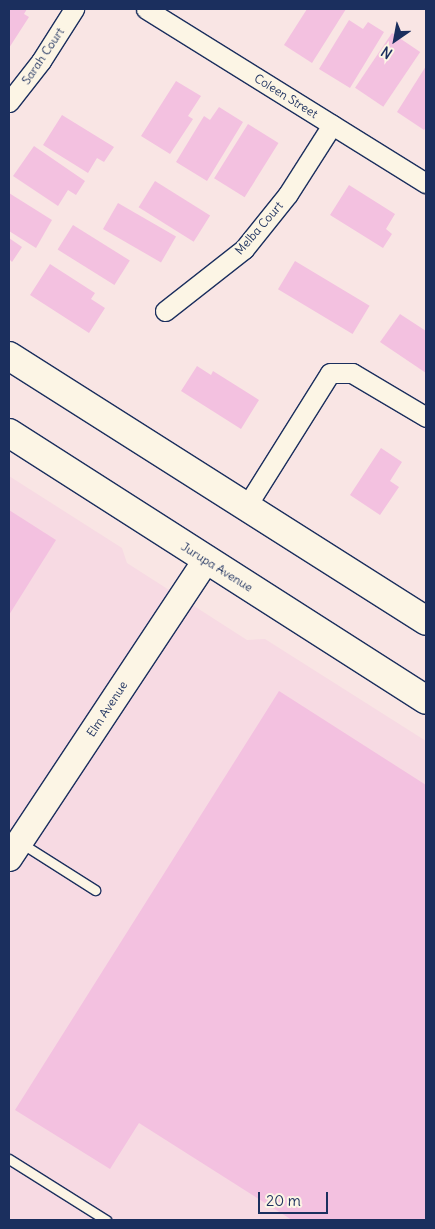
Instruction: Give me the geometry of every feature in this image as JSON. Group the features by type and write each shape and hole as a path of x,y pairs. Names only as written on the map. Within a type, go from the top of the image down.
{"main road":[{"path":"9,356 426,620"},
{"name":"Jurupa Avenue","path":"9,434 426,700"}],"street":[{"name":"Sarah Court","path":"9,102 36,69 74,9"},
{"name":"Coleen Street","path":"146,9 426,182"},
{"name":"Melba Court","path":"165,312 244,249 288,194 332,125"},
{"path":"246,507 330,373 352,373 426,418"},
{"name":"Elm Avenue","path":"12,845 206,560"}],"lane":[{"path":"12,845 95,890"},
{"path":"9,1159 106,1220"}],"shaded area":[{"path":"9,476 122,548 127,563 247,640 265,639 426,741 426,1220 9,1220"}],"building":[{"path":"9,9 27,9 24,14 29,17 9,48"},
{"path":"307,9 346,9 312,63 284,45"},
{"path":"349,20 363,29 368,22 384,32 350,88 319,69"},
{"path":"392,33 420,52 383,107 355,88"},
{"path":"426,66 426,127 424,130 397,112"},
{"path":"176,81 201,96 188,116 193,119 170,154 141,136"},
{"path":"219,107 243,122 207,181 176,162 204,116 210,120"},
{"path":"62,115 114,147 104,162 97,158 88,173 43,145"},
{"path":"248,124 279,143 245,197 214,178"},
{"path":"34,146 85,181 76,195 68,190 58,206 13,176"},
{"path":"155,181 210,215 194,242 139,207"},
{"path":"349,185 395,214 386,229 392,234 383,248 330,215"},
{"path":"9,193 52,220 36,248 9,231"},
{"path":"118,203 176,236 161,262 103,229"},
{"path":"73,225 130,261 114,285 58,250"},
{"path":"9,238 22,247 12,262 9,259"},
{"path":"295,261 370,306 353,334 278,289"},
{"path":"50,264 95,293 91,299 105,308 89,333 30,295"},
{"path":"400,314 426,331 426,373 380,342"},
{"path":"197,366 211,375 213,371 259,400 241,429 181,391"},
{"path":"381,448 402,462 390,481 399,487 380,515 350,495"},
{"path":"9,510 56,540 9,615"},
{"path":"279,691 426,785 426,1220 292,1220 139,1123 110,1169 15,1110"}]}
